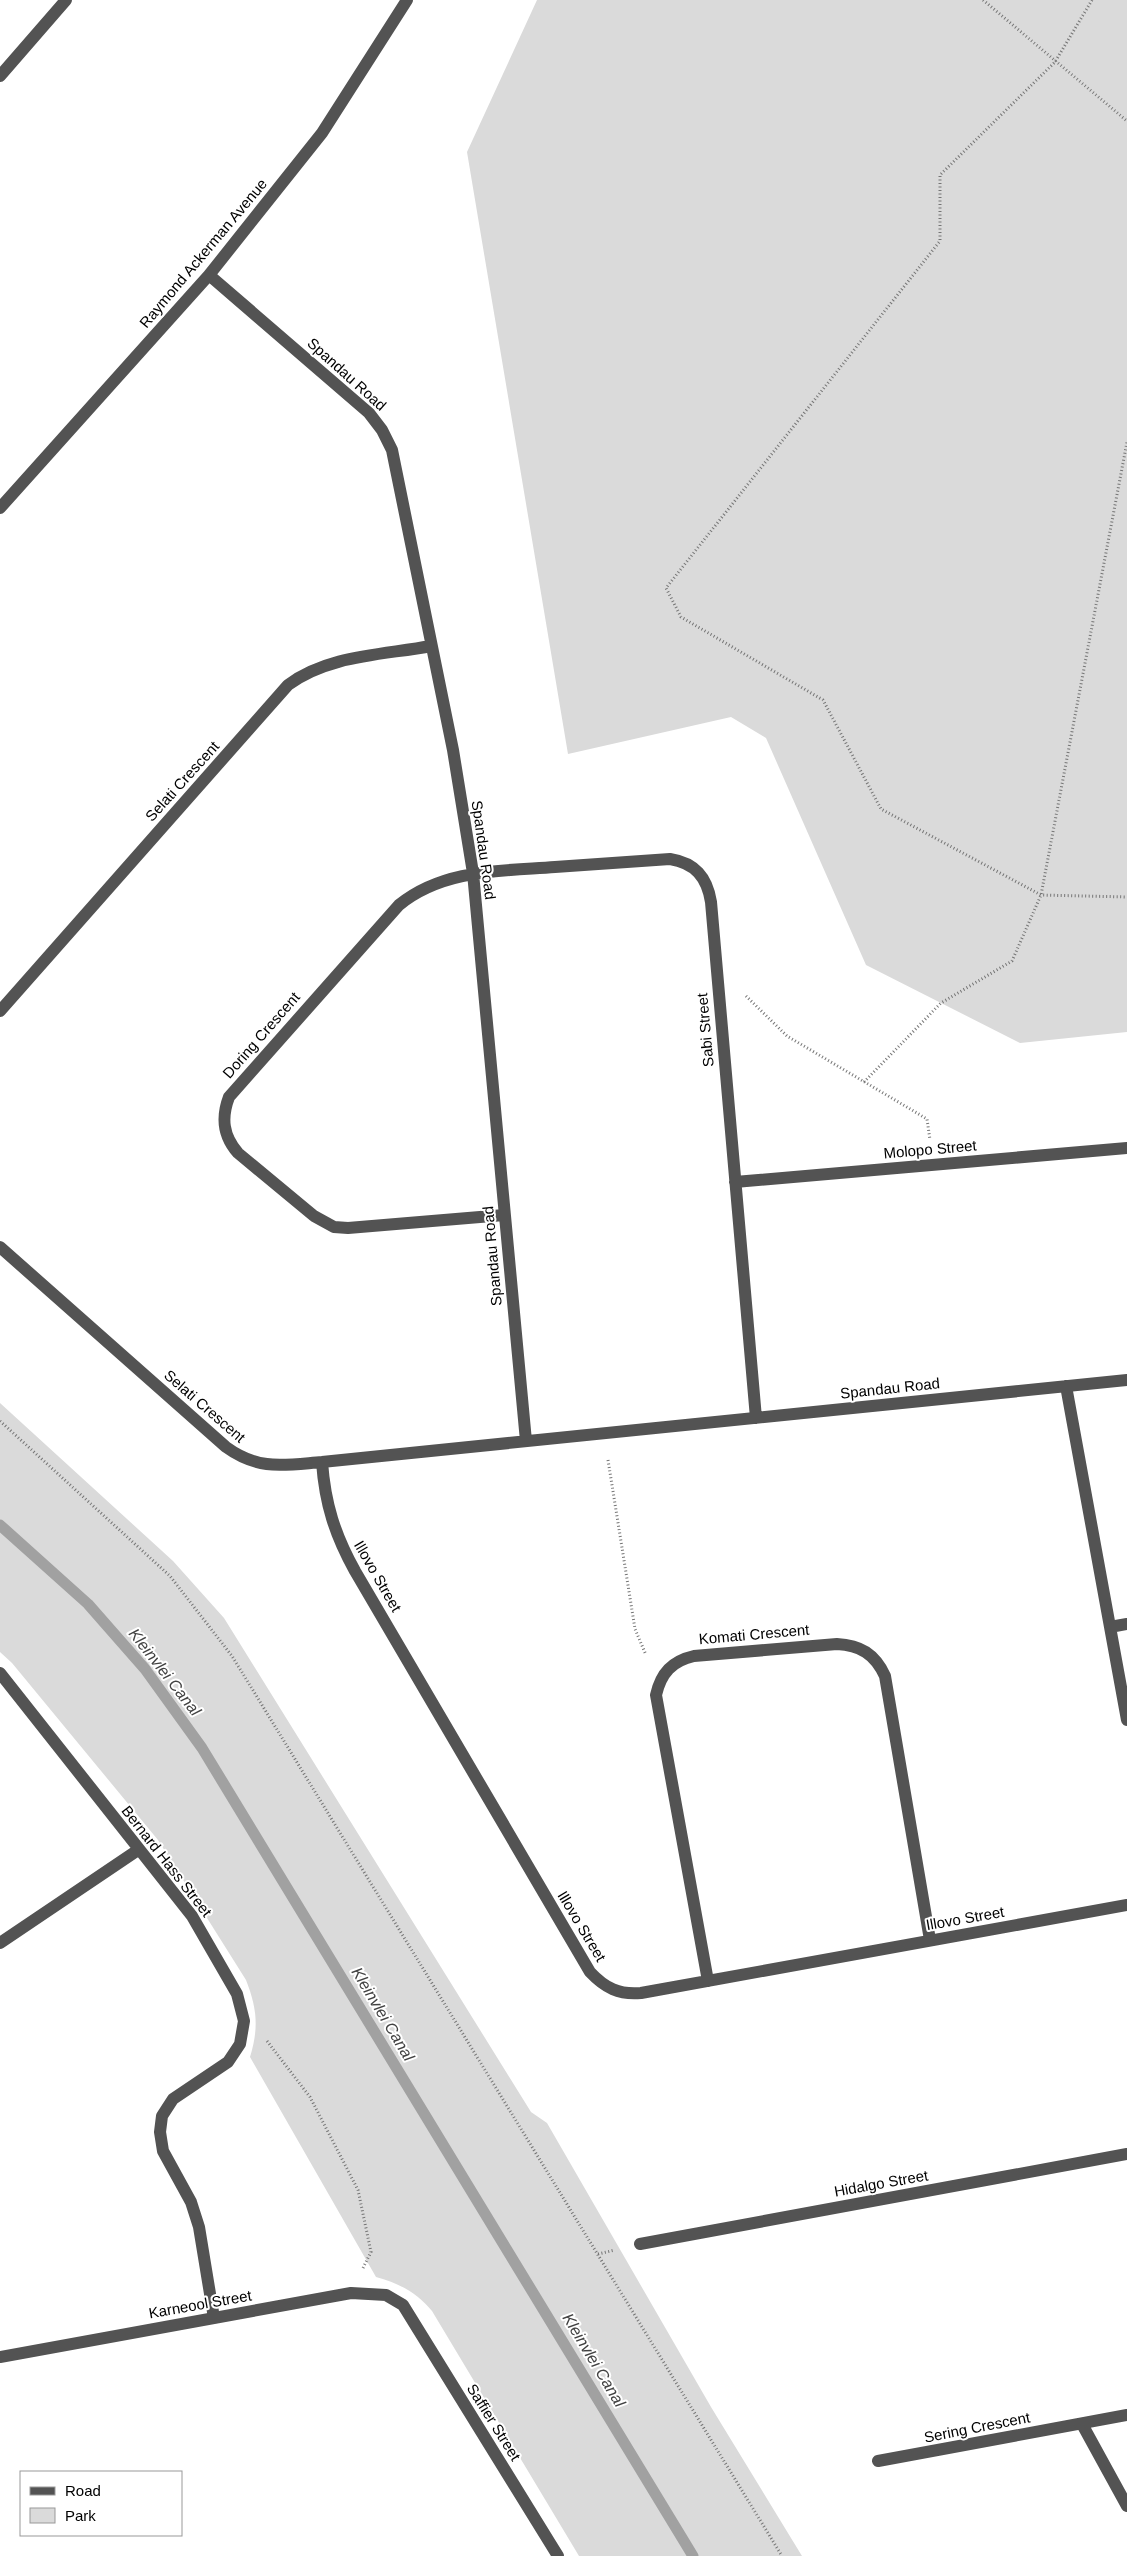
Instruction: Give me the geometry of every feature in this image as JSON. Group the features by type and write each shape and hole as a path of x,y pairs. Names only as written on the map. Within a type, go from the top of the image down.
{"street":[{"path":"0,76 66,0"},
{"name":"Raymond Ackerman Avenue","path":"0,508 209,275 322,133 407,0"},
{"name":"Spandau Road","path":"209,275 370,413 382,430 392,450 453,750 473,873 526,1441 1066,1386"},
{"name":"Selati Crescent","path":"0,1011 288,685 302,675 329,664 431,646"},
{"name":"Sabi Street","path":"473,873 670,859 683,861 704,878 709,889 756,1418"},
{"name":"Doring Crescent","path":"473,873 429,885 413,893 399,905 237,1087 225,1109 224,1122 231,1145 238,1154 314,1216 334,1227 354,1228 504,1215"},
{"name":"Molopo Street","path":"735,1182 1127,1148"},
{"name":"Selati Crescent","path":"0,1247 239,1456 265,1465 322,1462 526,1441"},
{"path":"1127,1380 1066,1386 1127,1720"},
{"name":"Illovo Street","path":"322,1462 324,1490 338,1541 590,1972 607,1988 630,1994 1127,1905"},
{"path":"1110,1627 1127,1624"},
{"name":"Komati Crescent","path":"659,1682 673,1664 694,1656 836,1644 857,1647 873,1656 885,1676 930,1940"},
{"name":"Bernard Hass Street","path":"0,1673 192,1916 237,1994 244,2021 240,2044 228,2062 173,2098 162,2116 160,2132 163,2151 191,2202 199,2227 214,2318"},
{"path":"659,1682 656,1695 656,1709 708,1981"},
{"path":"0,1943 138,1850"},
{"name":"Hidalgo Street","path":"640,2244 1127,2154"},
{"name":"Karneool Street","path":"0,2356 351,2293 386,2295 403,2305"},
{"name":"Saffier Street","path":"403,2305 558,2556"},
{"name":"Sering Crescent","path":"878,2462 1127,2415"},
{"path":"1082,2424 1127,2506"}],"path":[{"path":"983,0 1127,121"},
{"path":"1092,0 1055,62 940,175 940,241 666,588 681,617 823,700 881,809 1041,895 1127,897"},
{"path":"864,1082 941,1003 1012,961 1041,895 1127,442"},
{"path":"716,967 787,1036 927,1119 934,1165"},
{"path":"0,1421 170,1576 232,1656 782,2556"},
{"path":"605,1433 636,1629 659,1682"},
{"path":"244,2021 270,2044 310,2097 358,2190 371,2252 351,2293"}],"green space":[{"path":"537,0 1127,0 1127,1032 1020,1043 866,965 766,738 731,717 568,754 467,152"},
{"path":"0,1403 173,1561 224,1618 531,2112 547,2123 711,2407 802,2556 579,2556 432,2311 407,2290 392,2282 376,2277 250,2057 256,2027 253,2000 246,1980 158,1840 12,1663 0,1652"}],"waterway":[{"name":"Kleinvlei Canal","path":"0,1525 88,1604 145,1669 202,1748 693,2556"}]}
